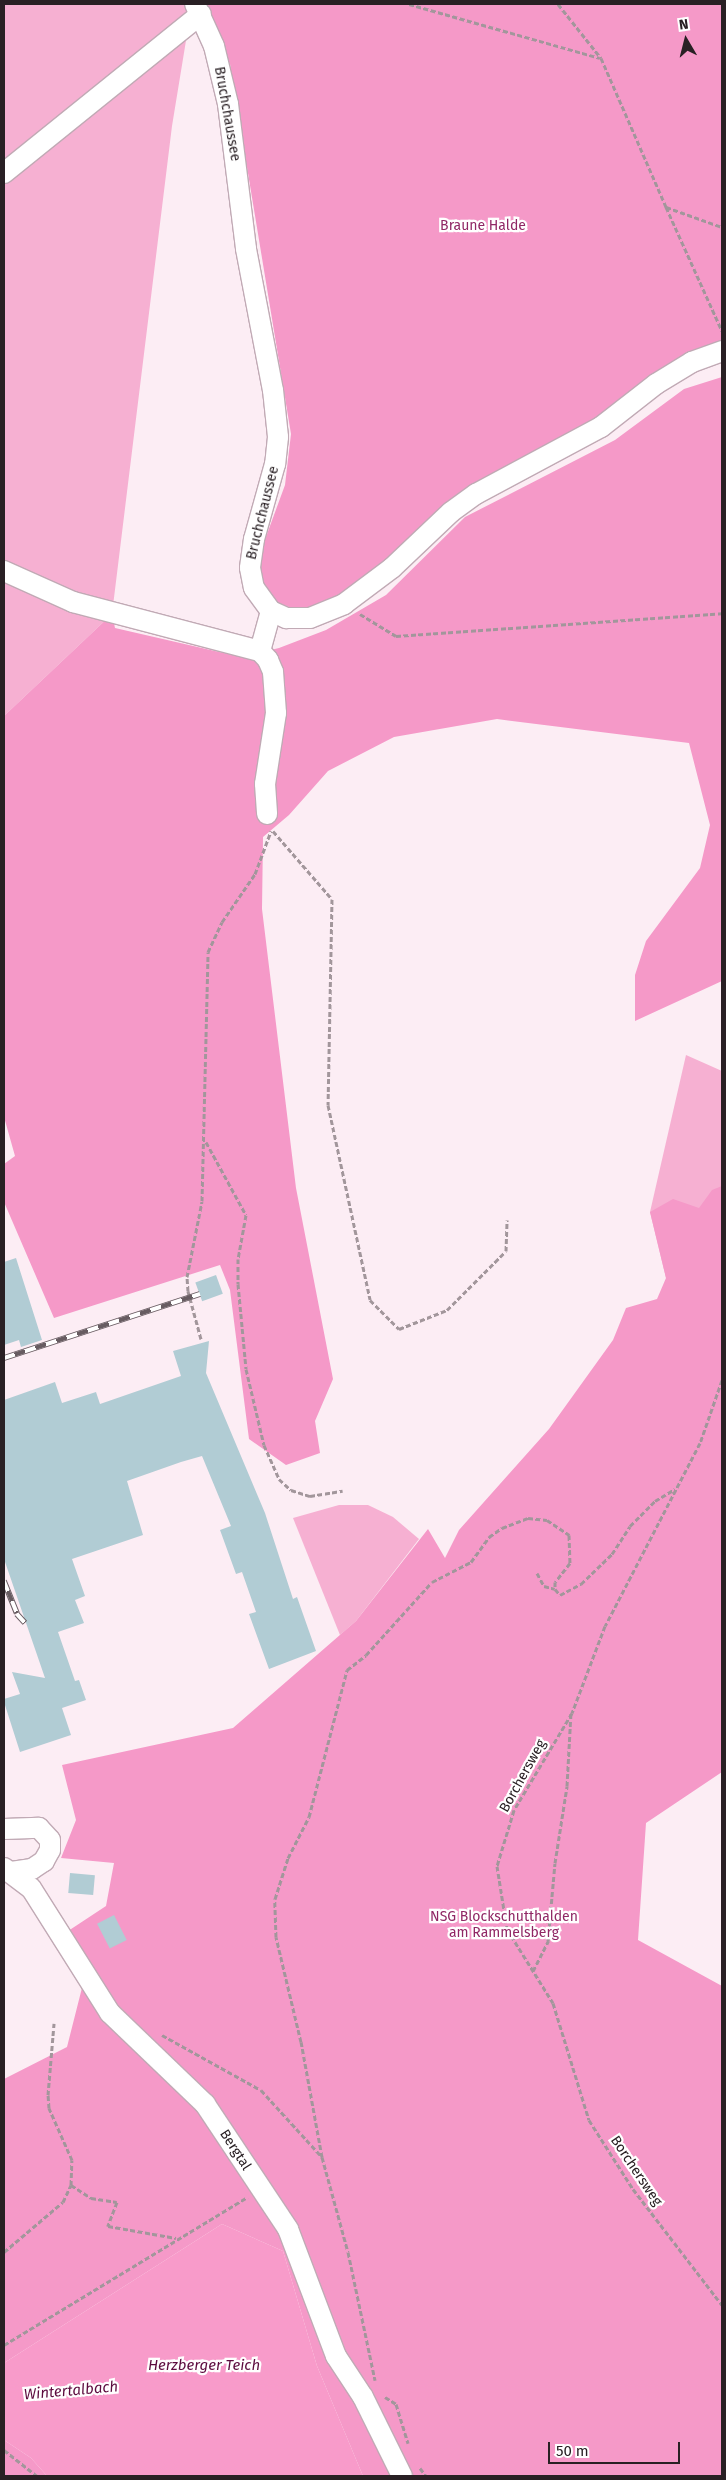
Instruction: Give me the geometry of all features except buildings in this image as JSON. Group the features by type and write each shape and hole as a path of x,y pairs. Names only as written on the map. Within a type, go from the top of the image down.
{"lane":[{"path":"4,173 198,9"},
{"name":"Bruchchaussee","path":"198,9 214,46 228,104 246,248 273,390 278,437 276,464 254,539 250,568 254,588 270,611"},
{"path":"260,651 270,611 286,618 310,618 344,604 392,568 451,512 476,494 601,427 656,384 692,362 722,352"},
{"path":"4,571 73,602 260,651 273,672 276,713 266,784 269,821"},
{"path":"4,1829 39,1828 50,1840 50,1850 44,1861 32,1869 8,1870"},
{"name":"Bergtal","path":"8,1870 30,1888 110,2013 205,2104 288,2229 336,2356 363,2397 402,2476"}],"path":[{"path":"409,4 601,58"},
{"path":"558,4 601,58 722,330"},
{"path":"666,207 722,227"},
{"path":"344,604 396,636 722,612"},
{"path":"202,1339 188,1291 187,1278 202,1201 206,1142 208,952 222,922 255,874 269,821"},
{"path":"269,821 332,899 328,1105 370,1300 399,1329 447,1310 506,1251 507,1220"},
{"path":"206,1142 246,1215 238,1259 238,1284 246,1369 264,1445 279,1479 291,1490 310,1496 342,1491"},
{"name":"Borchersweg","path":"722,1380 700,1443 674,1488 605,1626 572,1713 514,1810 496,1866 507,1929 553,2003 589,2120 633,2189 722,2305"},
{"path":"537,1573 544,1586 555,1589 560,1595 581,1584 612,1554 630,1526 655,1501 674,1488"},
{"path":"376,2385 348,2252 322,2157 303,2051 276,1938 275,1899 288,1858 309,1817 347,1670 366,1655 432,1582 471,1562 489,1537 502,1528 528,1518 547,1520 569,1535 570,1563 555,1582 555,1589"},
{"path":"533,1971 548,1941 555,1863 567,1786 572,1713"},
{"path":"4,2252 63,2202 71,2186 72,2160 49,2108 48,2095 54,2023"},
{"path":"155,2030 261,2090 322,2157"},
{"path":"71,2186 91,2198 117,2202 108,2226 176,2238"},
{"path":"4,2345 238,2200 262,2192"},
{"path":"378,2394 396,2404 409,2450"},
{"path":"4,2450 37,2476"}],"shaded area":[{"path":"4,4 192,4 172,126 112,614 4,716"},
{"path":"686,1055 722,1071 722,1317 666,1278 650,1212"},
{"path":"339,1505 368,1505 393,1517 419,1539 356,1621 340,1635 293,1518"}],"green space":[{"name":"Braune Halde","path":"204,4 722,4 722,341 691,352 650,376 598,419 398,552 341,598 299,611 274,601 260,577 263,545 285,485 291,434 230,64"},
{"path":"722,377 722,981 635,1021 635,975 646,941 700,868 710,825 689,743 497,719 394,737 328,771 289,815 263,837 262,909 296,1188 333,1379 315,1421 320,1453 286,1465 249,1439 230,1290 220,1265 54,1318 4,1202 4,1164 15,1156 4,1117 4,716 112,614 115,628 241,657 279,648 326,630 386,595 465,517 615,440 684,389"},
{"name":"NSG Blockschutthalden am Rammelsberg","path":"722,1186 722,1772 646,1823 638,1940 722,1986 722,2476 363,2476 317,2366 283,2251 222,2224 4,2363 4,2079 67,2047 85,1976 59,1937 106,1906 114,1863 61,1858 76,1820 62,1765 233,1728 356,1621 428,1529 445,1558 459,1530 549,1429 613,1340 626,1308 657,1299 666,1278 650,1212 673,1199 699,1208 712,1190"},
{"path":"4,2440 31,2458 47,2476 4,2476"}],"water":[{"name":"Herzberger Teich","path":"222,2224 283,2251 317,2366 363,2476 47,2476 31,2458 4,2440 4,2363"}],"railway":[{"path":"4,1358 200,1294"},
{"path":"4,1581 17,1614 25,1623"}],"water label":[{"name":"Wintertalbach","path":"71,2391"}]}
